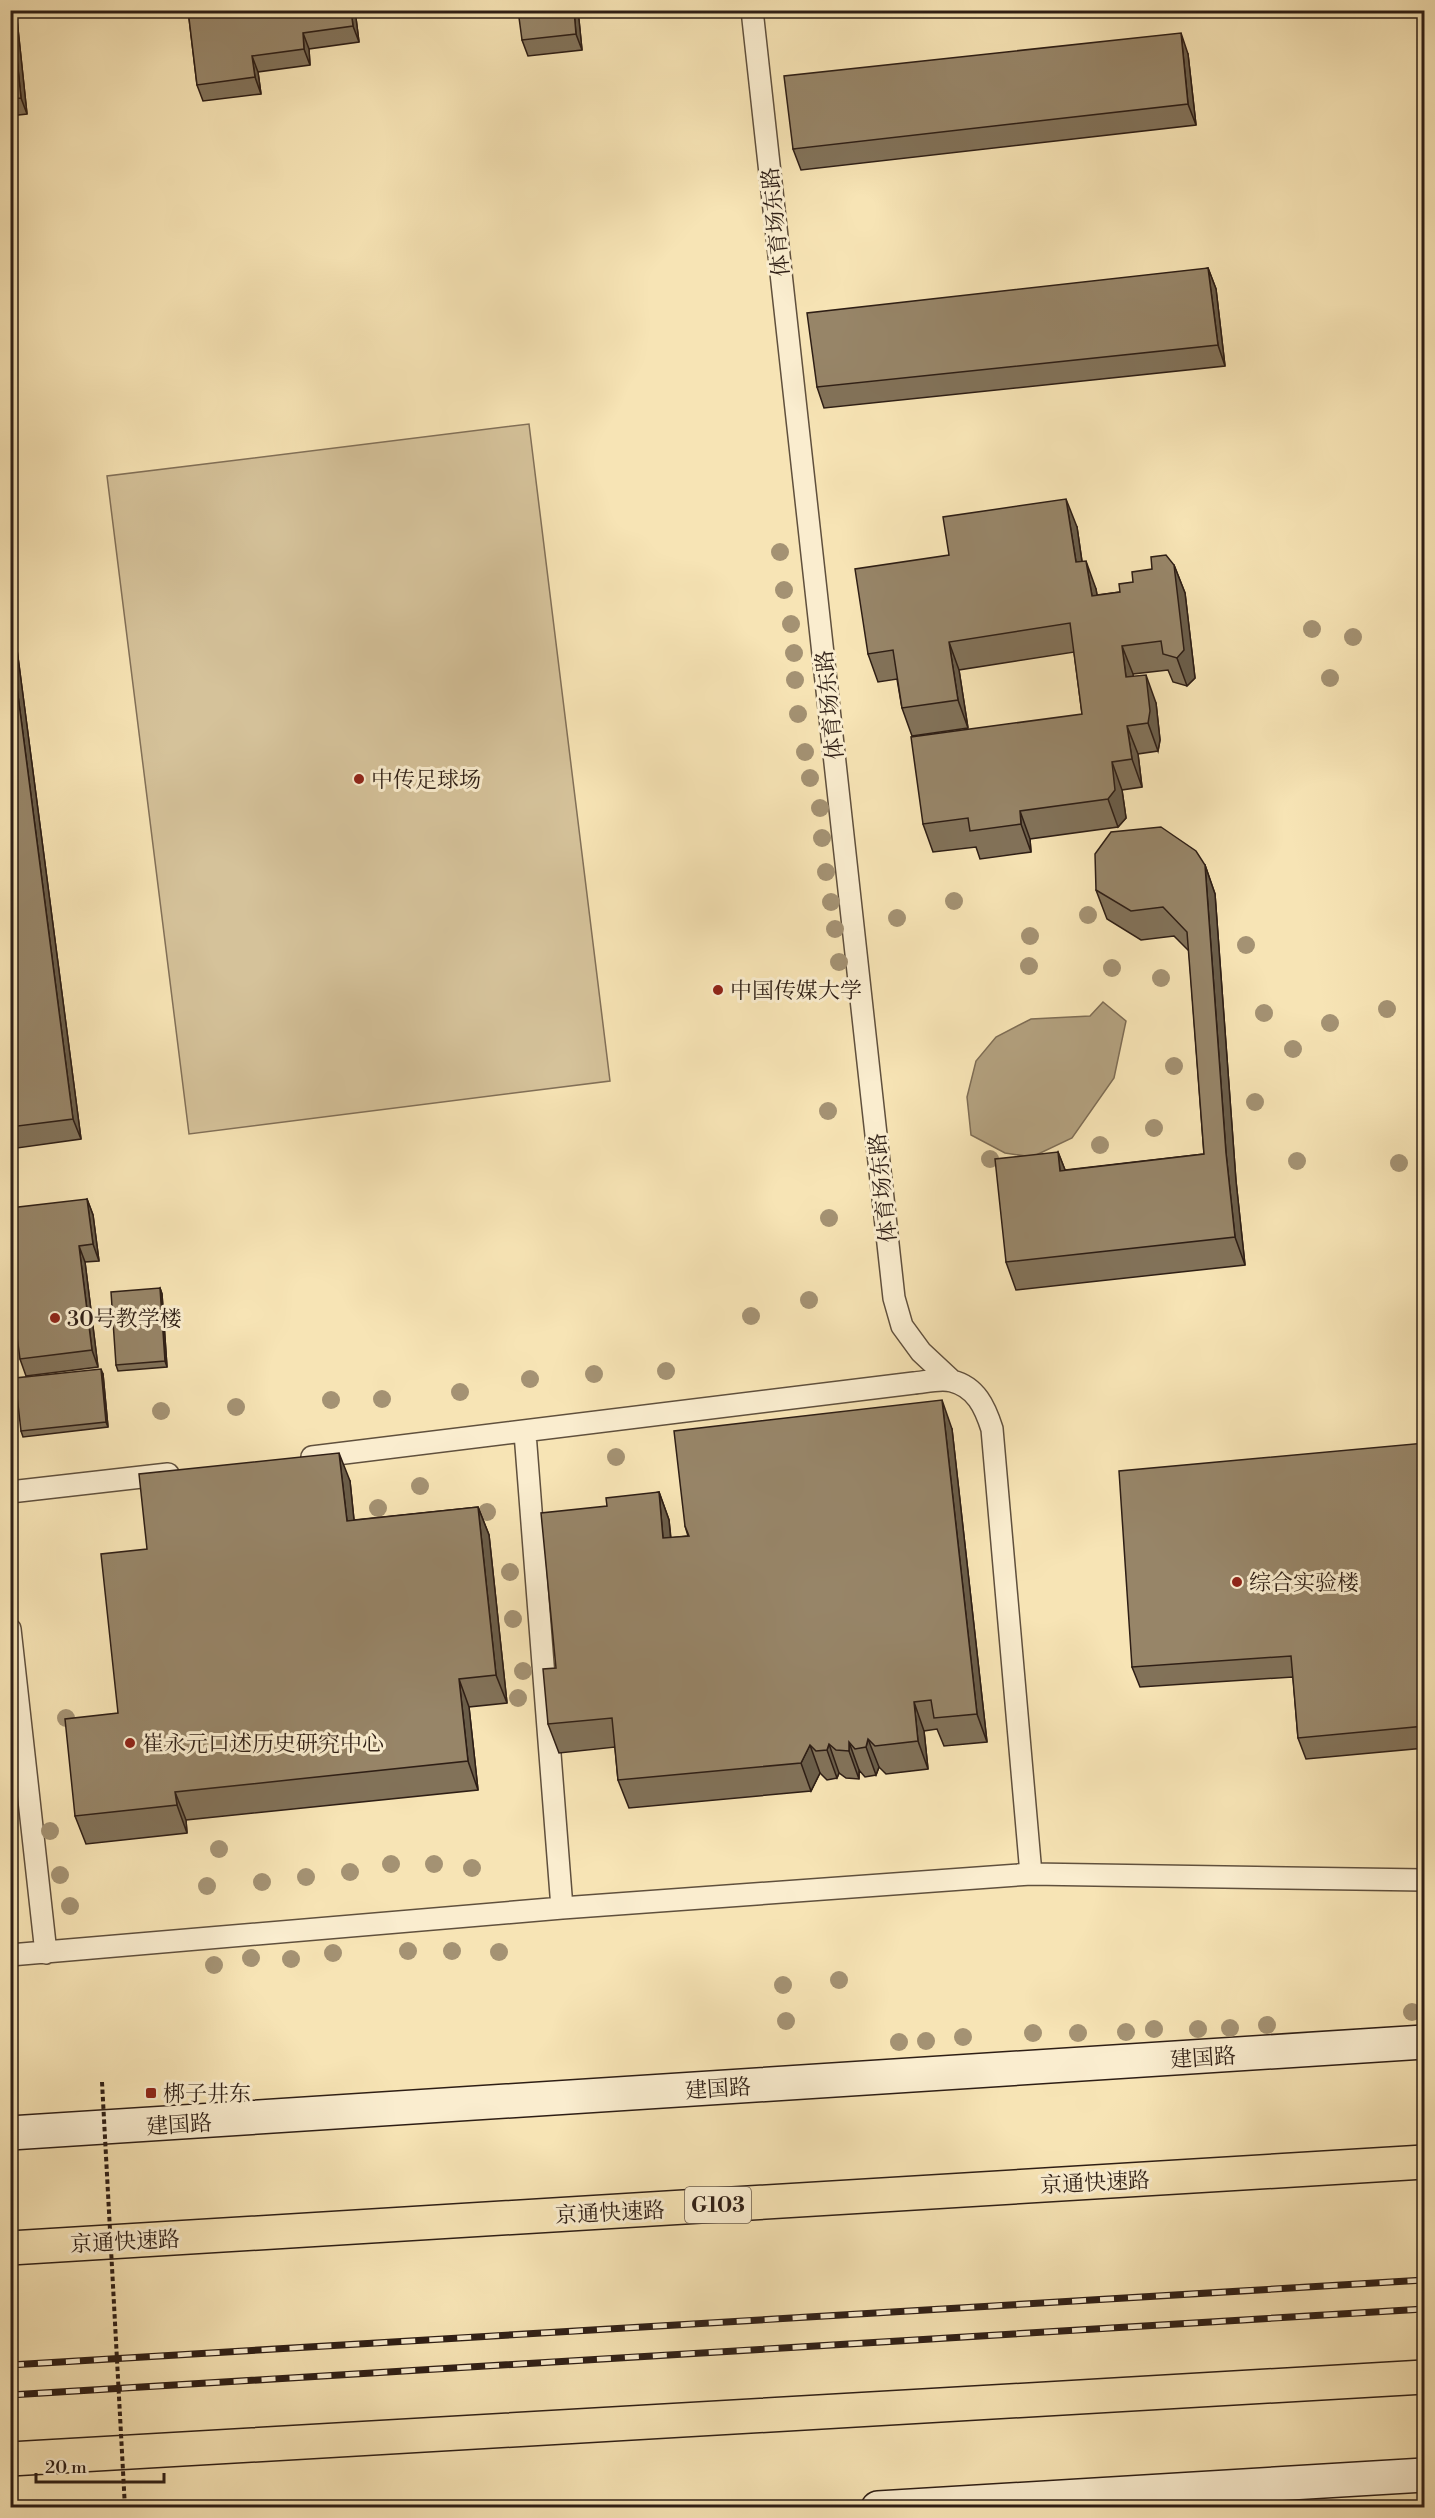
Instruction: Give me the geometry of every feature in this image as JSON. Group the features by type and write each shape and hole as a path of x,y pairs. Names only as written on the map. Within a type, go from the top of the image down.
{"highway":[{"name":"京通快速路","path":"10,2248 1425,2162"},
{"path":"10,2459 1425,2377"}],"main road":[{"name":"建国路","path":"10,2133 1425,2042"},
{"path":"878,2508 1425,2475"}],"lane":[{"name":"体育场东路","path":"752,10 894,1298 902,1326 921,1352 951,1380 969,1390 983,1403 992,1429 1031,1874"},
{"path":"291,1460 951,1380"},
{"path":"525,1433 562,1908"},
{"path":"10,1492 186,1472"},
{"path":"10,1629 46,1953"},
{"path":"10,1955 562,1908 1031,1874 1425,1880"}],"path":[{"path":"102,2082 125,2508"}],"shaded area":[{"name":"中传足球场","path":"529,424 610,1081 189,1134 107,476"},
{"path":"1103,1002 1126,1021 1114,1078 1072,1138 1032,1157 1005,1153 971,1135 967,1097 976,1061 996,1037 1031,1019 1090,1016"}],"building":[{"path":"10,10 12,10 21,98 10,99"},
{"path":"188,10 351,10 353,26 303,33 304,49 252,56 255,77 197,85"},
{"path":"518,10 574,10 576,34 522,40"},
{"path":"1181,33 1188,104 793,149 784,76"},
{"path":"1208,268 1218,345 817,387 807,313"},
{"path":"1066,499 1076,562 1086,561 1092,596 1120,592 1119,584 1133,582 1132,572 1152,569 1151,557 1166,555 1174,565 1184,650 1177,658 1163,654 1161,641 1122,646 1126,677 1146,675 1150,711 1148,723 1127,726 1132,759 1112,762 1115,790 1108,799 1020,811 1021,824 970,831 968,818 923,824 911,737 1082,714 1070,623 949,642 958,700 902,708 893,650 868,654 855,569 949,555 943,517"},
{"path":"10,634 73,1119 10,1127"},
{"path":"1161,827 1196,851 1205,865 1226,1153 1235,1237 1006,1262 995,1159 1058,1152 1060,1171 1204,1154 1187,932 1163,907 1131,911 1096,890 1095,854 1111,832"},
{"name":"30号教学楼","path":"87,1199 93,1244 79,1246 92,1350 20,1359 10,1284 10,1252 16,1252 10,1208"},
{"path":"160,1288 165,1361 116,1365 111,1292"},
{"path":"101,1369 106,1422 21,1431 15,1378"},
{"path":"942,1400 977,1714 934,1718 931,1700 914,1702 918,1741 875,1746 868,1739 866,1747 855,1749 849,1742 849,1751 836,1750 829,1744 827,1750 816,1751 810,1745 801,1763 618,1780 612,1718 548,1724 543,1669 556,1668 541,1513 607,1506 606,1498 659,1492 663,1538 689,1536 685,1526 674,1431"},
{"path":"1425,1443 1425,1726 1298,1738 1291,1656 1132,1667 1119,1471"},
{"path":"339,1453 347,1521 478,1507 496,1675 459,1679 468,1761 175,1792 177,1805 75,1816 65,1719 118,1713 101,1554 147,1549 139,1474"}],"railway":[{"path":"10,2365 1424,2280"},
{"path":"10,2395 1424,2309"}],"place":[{"name":"中传足球场","path":"359,779"},
{"name":"中国传媒大学","path":"718,990"},
{"name":"30号教学楼","path":"55,1318"},
{"name":"综合实验楼","path":"1237,1582"},
{"name":"崔永元口述历史研究中心","path":"130,1743"},
{"name":"梆子井东","path":"151,2093"}]}
